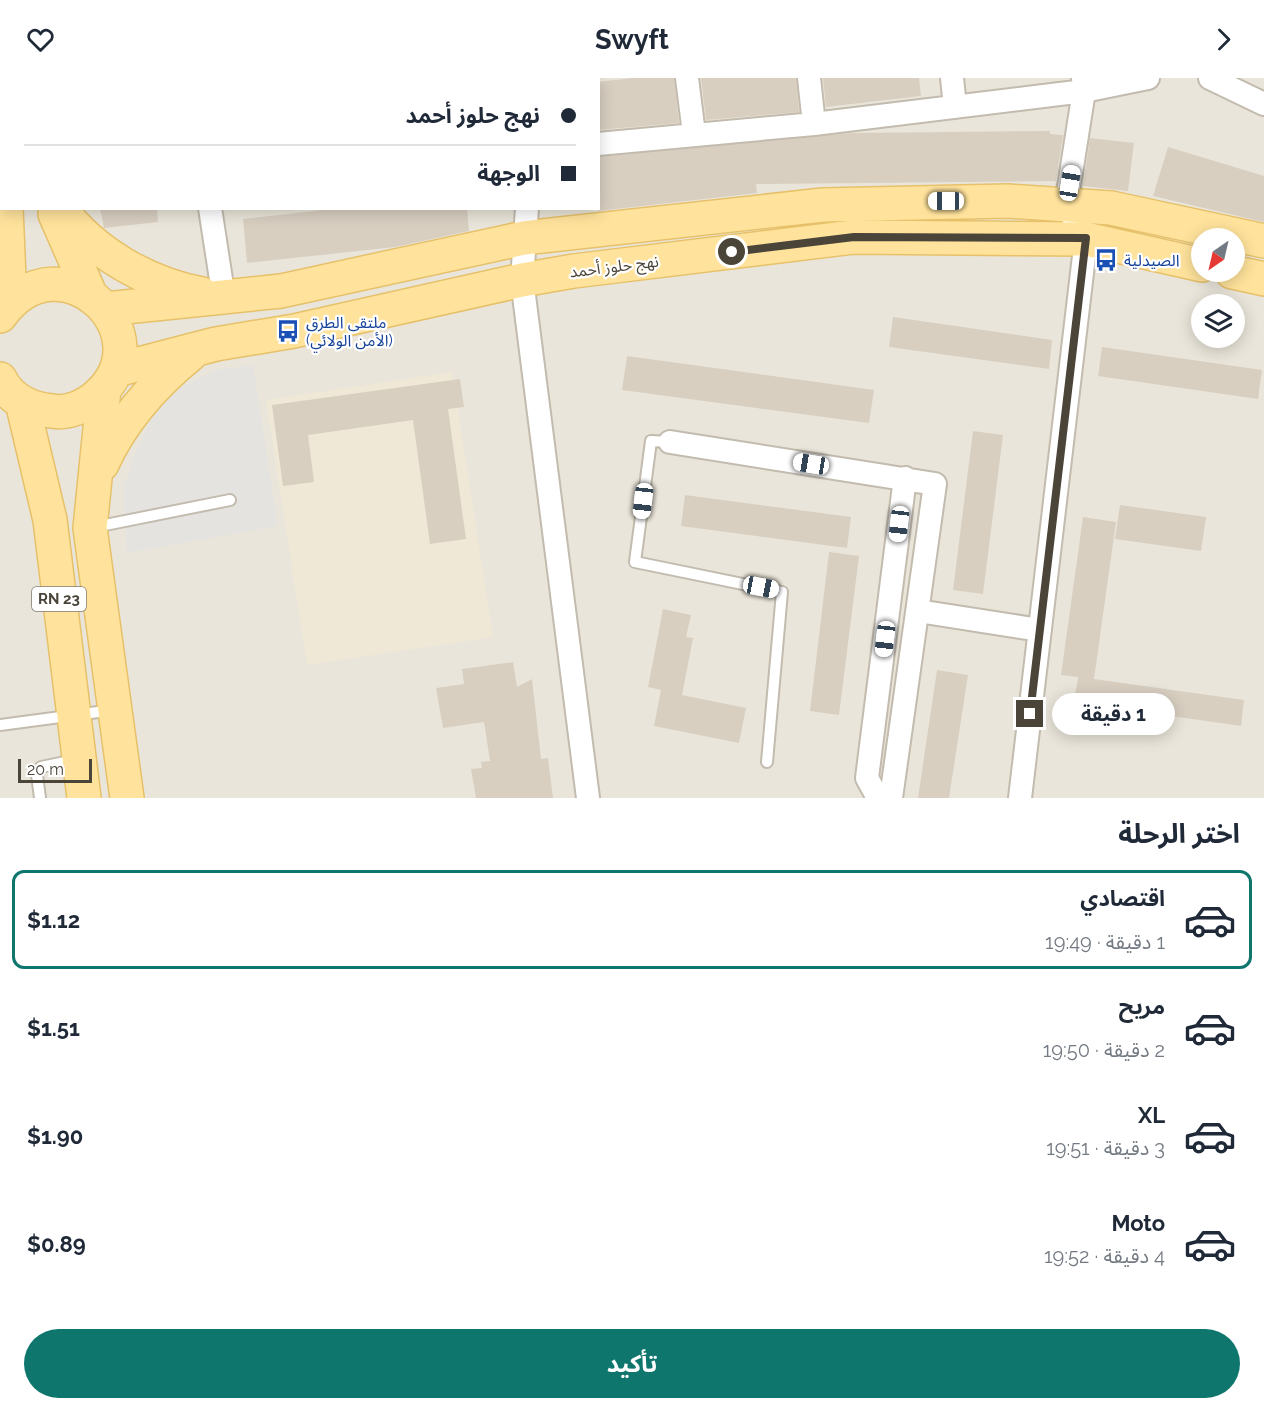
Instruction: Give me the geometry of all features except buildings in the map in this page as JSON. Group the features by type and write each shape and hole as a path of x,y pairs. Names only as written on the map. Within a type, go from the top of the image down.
{"main road":[{"path":"5,309 28,290 49,284 70,285 98,301 224,299 281,291 526,223 823,205 1008,201 1111,208 1264,241"},
{"path":"6,387 38,410 66,411 91,402 110,380 119,349 116,328 98,301 53,210"},
{"path":"62,210 99,248 137,272 180,290 224,299"},
{"path":"5,223 5,309"},
{"name":"نهج حلوز أحمد","path":"110,380 196,351 522,280 574,271 854,237 1086,238 1191,263"},
{"path":"1245,275 1264,279"},
{"path":"94,483 125,423 161,380 196,351"},
{"name":"RN 23","path":"110,380 94,483 90,528 127,798"},
{"name":"RN 23","path":"6,387 33,454 50,520 84,798"},
{"path":"0,428 33,454"}],"street":[{"path":"687,78 694,134"},
{"path":"809,78 814,124"},
{"path":"952,78 955,107"},
{"path":"600,144 814,124 955,107 1083,85 1148,78"},
{"path":"1210,78 1264,104"},
{"path":"1020,798 1086,238 1066,205 1083,85"},
{"path":"210,210 224,299"},
{"path":"526,223 522,280 588,798"},
{"path":"670,442 935,484 891,798"},
{"path":"878,798 867,778 905,478"},
{"path":"918,610 1040,630"}],"lane":[{"path":"670,442 651,441 635,562 782,592 767,762"},
{"path":"90,528 230,500"},
{"path":"0,725 115,710"},
{"path":"40,798 37,776 41,767 78,760"}],"shaded area":[{"path":"600,78 1264,78 1264,798 0,798 0,210 600,210"},
{"path":"253,365 278,526 127,553 123,489 136,451 156,409 185,385 216,370"},
{"path":"452,372 493,637 307,665 266,400"}],"place":[{"name":"الصيدلية","path":"1106,260"},
{"name":"ملتقى الطرق (الأمن الولائي)","path":"288,331"}],"route":[{"path":"732,252 854,237 1086,238 1030,714"}]}
